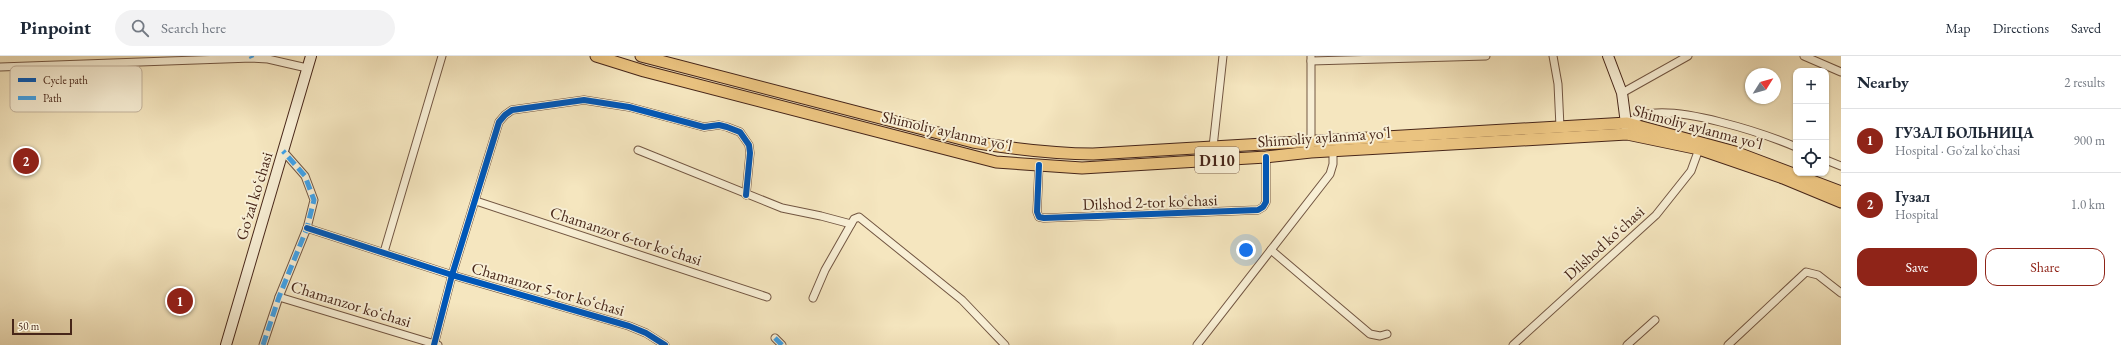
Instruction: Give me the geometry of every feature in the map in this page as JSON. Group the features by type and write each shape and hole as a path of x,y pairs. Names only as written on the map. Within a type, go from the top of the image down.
{"main road":[{"name":"Goʻzal koʻchasi","path":"226,345 311,56"},
{"name":"Shimoliy aylanma yoʻl","path":"596,56 644,71 996,162 1082,168 1266,157 1311,152 1332,152 1627,129 1699,150 1783,178 1841,202"},
{"path":"1608,56 1622,93 1627,129"},
{"name":"Shimoliy aylanma yoʻl","path":"646,57 973,142 1008,148 1068,154 1560,127 1627,129 1735,152 1841,192"},
{"path":"906,139 907,125"}],"street":[{"path":"384,252 442,56"},
{"path":"1213,146 1223,56"},
{"path":"1311,152 1311,58 1486,56"},
{"path":"1553,56 1558,84 1560,127"},
{"path":"1622,93 1688,56"},
{"path":"1804,56 1841,72"},
{"path":"25,66 252,57 307,68"},
{"path":"644,71 646,57"},
{"path":"0,67 10,67"},
{"path":"436,345 452,275 476,201 499,122 504,115 512,110 584,100 629,107 704,127 719,125 728,126 740,132 746,138 750,153 746,195"},
{"path":"1627,129 1644,115 1674,114 1719,122 1793,146"},
{"path":"638,150 746,195 782,208 851,224"},
{"name":"Dilshod koʻchasi","path":"1513,345 1656,215 1690,171 1699,150"},
{"path":"262,345 279,297 307,228 314,200 305,176 283,151"},
{"path":"1197,345 1330,174 1333,164 1332,152"},
{"name":"Dilshod 2-tor koʻchasi","path":"1039,165 1037,212 1039,216 1044,218 1101,217 1258,210 1263,207 1266,202 1266,157"},
{"path":"1829,161 1841,166"},
{"name":"Chamanzor 6-tor koʻchasi","path":"476,201 767,297"},
{"path":"813,298 825,270 851,224 854,219 859,217 962,300 1005,345"},
{"name":"Chamanzor 5-tor koʻchasi","path":"307,228 452,275 629,326 646,333 664,345"},
{"path":"1271,250 1370,334 1380,336 1387,334"},
{"path":"1728,345 1806,272 1818,274 1841,293"},
{"name":"Chamanzor koʻchasi","path":"279,297 436,345"},
{"path":"1627,345 1655,320"},
{"path":"775,338 782,345"}],"marked path":[{"path":"263,345 279,297 307,228 314,200 305,176 283,151"},
{"path":"775,338 782,345"}],"cycle path":[{"path":"434,345 452,275 499,122 512,110 584,100 629,107 704,127 719,125 727,127 740,132 749,145 750,153 746,195"},
{"path":"1039,165 1037,212 1039,217 1044,218 1258,210 1263,207 1266,202 1266,157"},
{"path":"307,228 452,275 629,326 646,333 665,345"}],"place":[{"name":"Гузал","path":"26,161"},
{"name":"ГУЗАЛ БОЛЬНИЦА","path":"180,301"}]}
